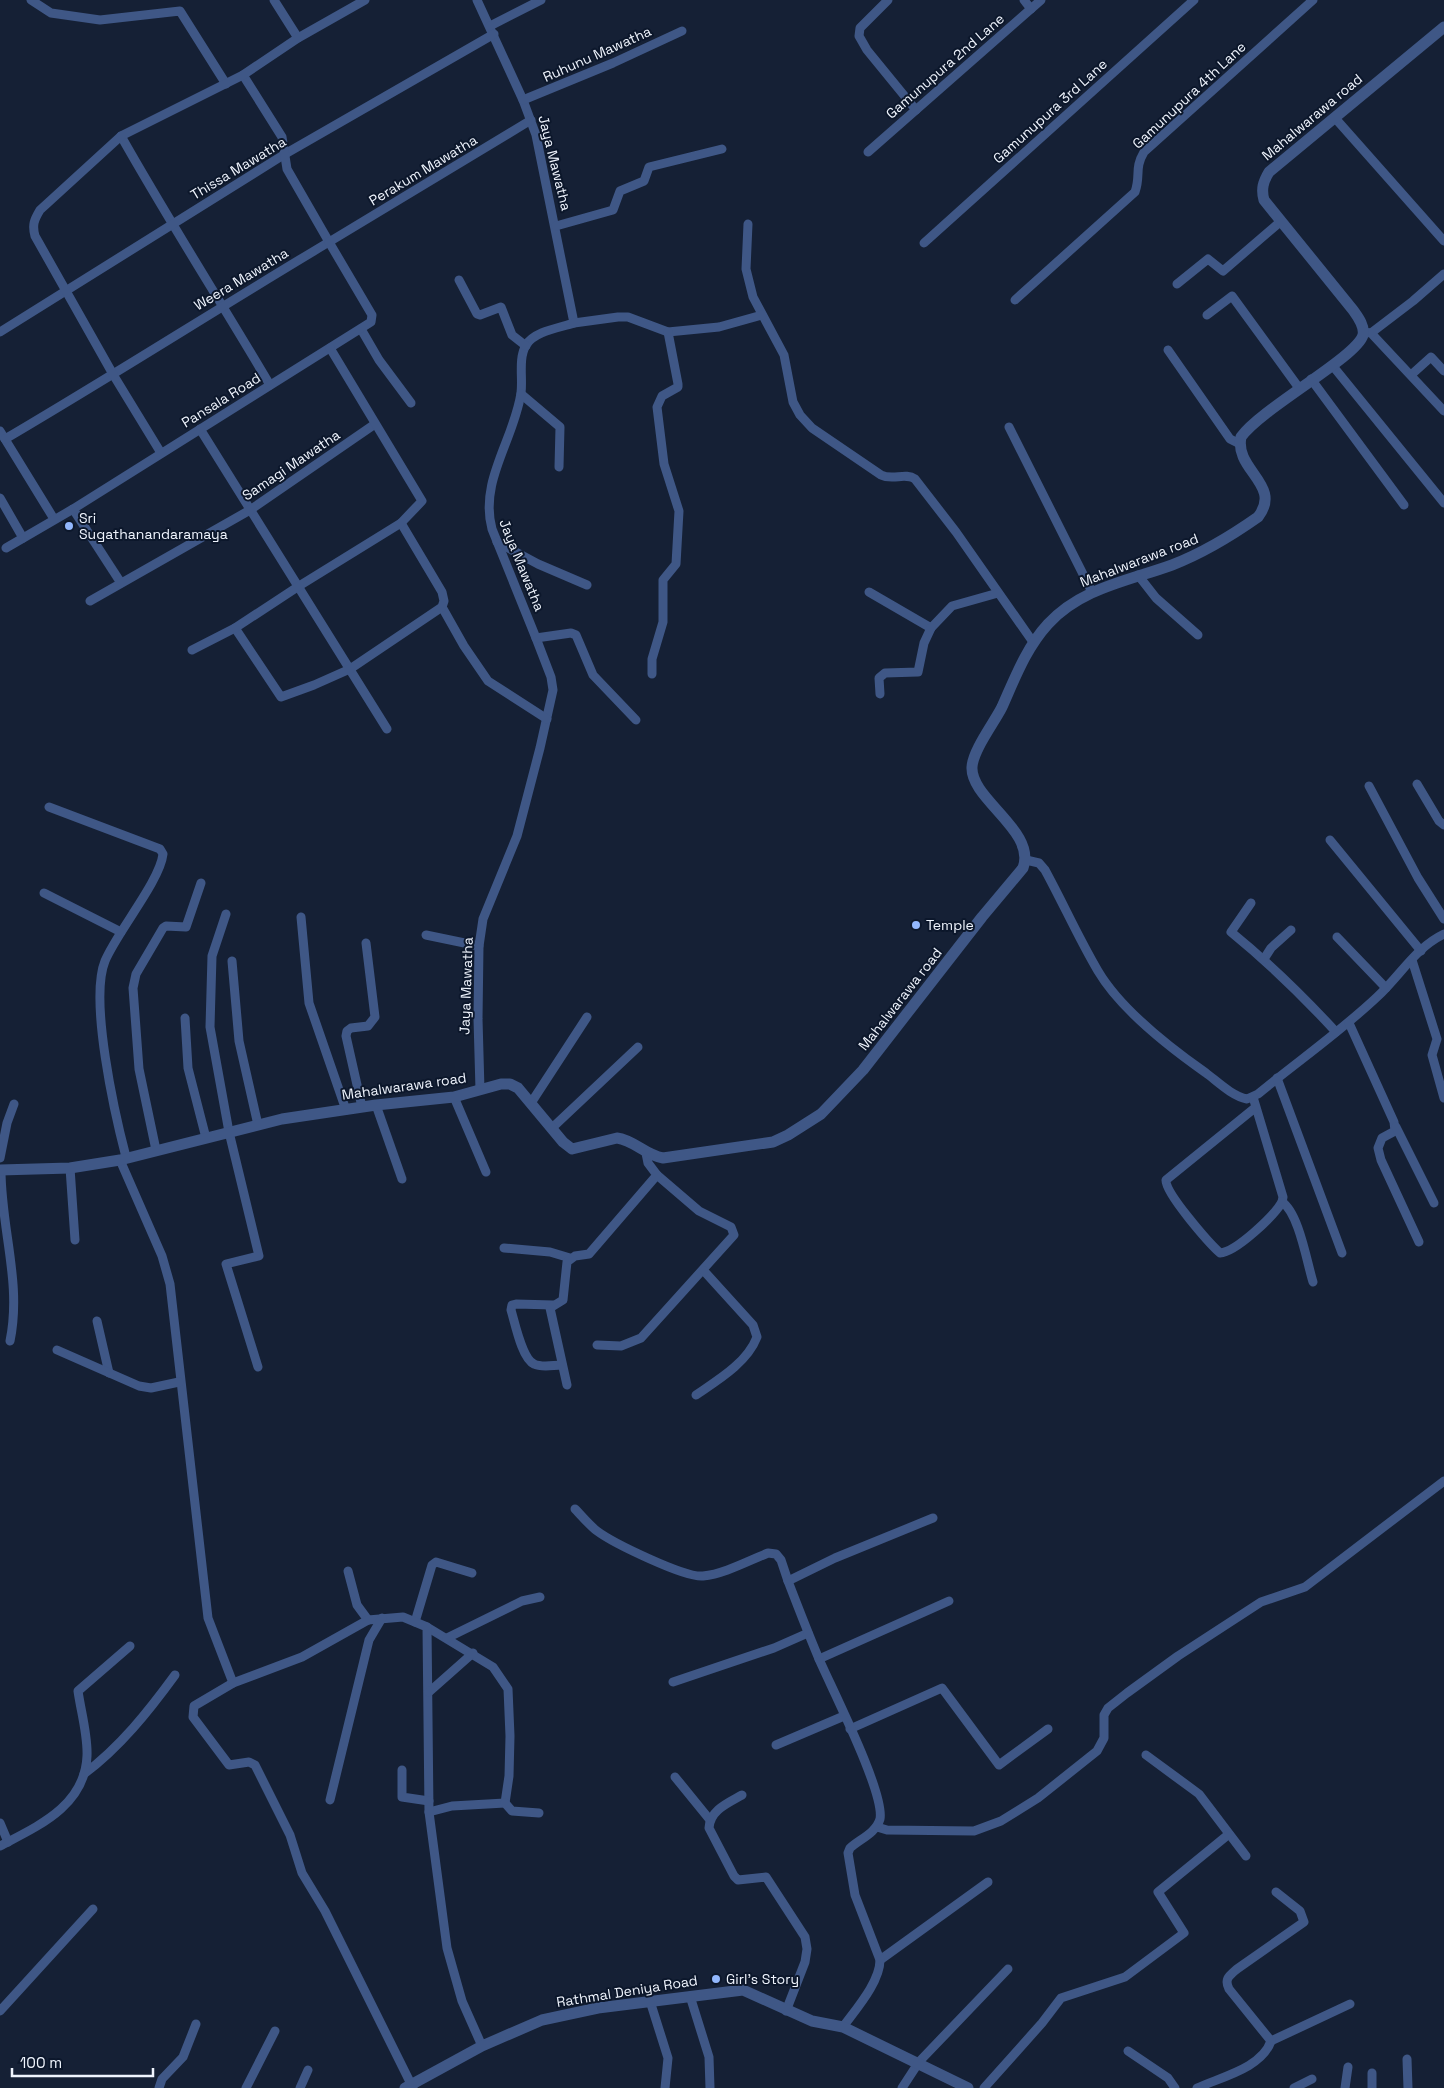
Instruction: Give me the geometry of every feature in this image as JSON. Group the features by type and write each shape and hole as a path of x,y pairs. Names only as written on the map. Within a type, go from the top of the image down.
{"street":[{"path":"32,0 51,13 100,20 180,11 226,84"},
{"path":"274,0 298,38"},
{"path":"161,453 114,376 35,236 32,226 35,218 40,210 74,177 121,136 243,75 298,38 365,0"},
{"name":"Jaya Mawatha","path":"478,0 524,100 531,120 556,226 574,323"},
{"name":"Thissa Mawatha","path":"0,332 285,154 541,0"},
{"path":"888,0 860,28 859,36 867,50 916,110"},
{"path":"1024,0 1031,9"},
{"name":"Gamunupura 2nd Lane","path":"868,152 1041,0"},
{"name":"Gamunupura 3rd Lane","path":"924,243 1194,0"},
{"name":"Gamunupura 4th Lane","path":"1014,300 1135,192 1138,184 1137,163 1144,152 1313,0"},
{"name":"Mahalwarawa road","path":"1367,332 1353,310 1264,200 1262,192 1264,179 1444,27"},
{"name":"Ruhunu Mawatha","path":"524,100 613,64 682,31"},
{"path":"243,75 282,137 287,169 329,242"},
{"path":"1335,118 1444,241"},
{"name":"Perakum Mawatha","path":"329,242 531,120"},
{"path":"121,136 171,224 223,305 270,385"},
{"path":"556,226 613,210 620,191 644,181 649,167 722,149"},
{"path":"1177,284 1208,259 1223,271 1280,222"},
{"path":"748,224 746,269 753,297 784,355 793,402 800,415 812,428 881,475 892,478 907,475 914,479 956,532 1034,642"},
{"name":"Weera Mawatha","path":"2,435 114,376 223,305 329,242"},
{"name":"Pansala Road","path":"6,548 74,509 371,322 372,314 329,242"},
{"path":"1168,350 1230,440 1240,444 1246,431 1299,388 1332,365 1367,332 1413,301 1444,274"},
{"path":"459,280 477,314 480,315 501,307 512,335 526,346 531,339 541,334 574,323 618,317 628,317 668,332 719,328 762,315"},
{"path":"1207,315 1232,296 1299,388"},
{"path":"360,329 379,360 411,403"},
{"path":"652,674 652,659 663,622 663,580 676,564 680,531 679,511 664,464 658,418 658,400 678,387 668,332"},
{"path":"1367,332 1444,411"},
{"name":"Jaya Mawatha","path":"480,1090 478,1019 480,946 483,920 516,836 547,719 552,682 489,518 489,492 521,394 522,362 526,346"},
{"path":"192,650 235,628 401,523 422,501 330,348"},
{"path":"1411,376 1431,357 1444,371"},
{"path":"1332,365 1444,503"},
{"path":"1311,379 1404,505"},
{"path":"521,394 560,427 559,467"},
{"name":"Samagi Mawatha","path":"90,601 250,510 375,424"},
{"path":"1009,427 1092,592"},
{"path":"200,429 386,728"},
{"path":"2,435 54,520"},
{"name":"Mahalwarawa road","path":"1,1170 70,1168 123,1158 258,1125 376,1105 454,1097 501,1084 510,1084 518,1088 572,1149 617,1138 624,1139 646,1153 663,1158 755,1146 788,1135 821,1114 863,1070 982,917 1018,874 1026,860 1022,844 978,786 972,769 973,758 995,721 1034,642 1062,611 1092,592 1170,565 1211,547 1247,525 1263,510 1266,502 1265,492 1243,457 1240,444"},
{"path":"0,498 23,538"},
{"path":"74,509 121,583"},
{"path":"235,628 281,697 314,685 350,668 442,608 444,600 442,592 401,523"},
{"path":"497,542 538,564 587,585"},
{"path":"1138,575 1156,598 1198,635"},
{"path":"869,592 931,628"},
{"path":"880,694 879,678 885,673 918,672 924,643 931,628 952,606 998,592"},
{"path":"442,608 476,665 488,681 547,719"},
{"path":"536,638 570,633 576,636 593,675 636,720"},
{"path":"1417,784 1439,821 1444,825"},
{"path":"1369,786 1418,878 1444,919"},
{"path":"49,807 162,852 163,858 105,963 101,984 101,1014 110,1089 123,1158 170,1284 179,1382 184,1404 208,1618 233,1683"},
{"path":"1330,840 1421,951"},
{"path":"1026,860 1039,863 1045,870 1099,973 1123,1002 1150,1030 1198,1068 1237,1096 1248,1099 1253,1098 1348,1023 1386,988 1421,951 1444,934"},
{"path":"156,1150 139,1069 133,988 136,974 163,928 166,926 186,927 201,884"},
{"path":"44,893 121,932"},
{"path":"1251,903 1231,932 1264,959 1336,1032"},
{"path":"226,914 212,956 210,1027 229,1132 259,1256 226,1264 258,1367"},
{"path":"301,918 309,1003 346,1110"},
{"path":"1264,959 1271,948 1292,930"},
{"path":"426,935 480,946"},
{"path":"1337,937 1386,988"},
{"path":"362,1107 346,1036 347,1031 351,1028 368,1026 375,1017 366,943"},
{"path":"1412,960 1437,1040 1432,1055 1444,1098"},
{"path":"232,962 239,1041 258,1125"},
{"path":"531,1103 587,1017"},
{"path":"185,1018 188,1068 206,1138"},
{"path":"1348,1023 1396,1127 1434,1203"},
{"path":"552,1128 638,1047"},
{"path":"1277,1078 1342,1254"},
{"path":"454,1097 486,1172"},
{"path":"1253,1098 1256,1107 1283,1197 1282,1202 1252,1234 1220,1253 1174,1199 1166,1184 1169,1176 1256,1107"},
{"path":"0,1158 6,1123 14,1104"},
{"path":"376,1105 402,1179"},
{"path":"1396,1127 1395,1131 1379,1141 1378,1148 1381,1160 1419,1242"},
{"path":"597,1346 621,1346 641,1338 732,1240 733,1231 724,1223 709,1218 699,1211 657,1175 648,1163 646,1153"},
{"path":"70,1168 75,1240"},
{"path":"1,1170 3,1218 15,1303 10,1341"},
{"path":"504,1248 550,1252 570,1258 589,1254 657,1175"},
{"path":"1282,1202 1287,1205 1293,1217 1313,1282"},
{"path":"562,1365 540,1366 532,1364 525,1357 511,1310 512,1305 516,1304 553,1305 563,1300 566,1267 570,1258"},
{"path":"696,1395 736,1366 755,1344 757,1337 753,1325 704,1271"},
{"path":"553,1305 550,1312 567,1385"},
{"path":"97,1321 109,1373"},
{"path":"57,1350 145,1388 179,1382"},
{"path":"877,1827 887,1830 964,1832 985,1829 1001,1821 1038,1798 1097,1751 1104,1738 1104,1715 1108,1708 1127,1693 1178,1656 1261,1602 1305,1587 1444,1481"},
{"path":"575,1509 596,1530 609,1539 685,1574 701,1577 712,1575 768,1553 776,1554 781,1560 808,1633 876,1790 880,1818 877,1827 855,1844 848,1853 855,1895 880,1960 874,1982 843,2027"},
{"path":"788,1581 835,1558 932,1518"},
{"path":"415,1622 432,1565 436,1562 472,1572"},
{"path":"348,1571 357,1605 368,1620"},
{"path":"447,1638 522,1601 540,1597"},
{"path":"819,1659 949,1601"},
{"path":"409,2087 325,1911 302,1873 290,1835 255,1765 249,1762 229,1765 193,1717 194,1706 233,1683 302,1657 368,1620 403,1617 447,1638 493,1667 508,1689 510,1746 505,1803 512,1811 539,1813"},
{"path":"330,1800 369,1640 382,1618"},
{"path":"427,1627 429,1812 447,1948 462,2001 482,2046"},
{"path":"673,1682 765,1652 808,1633"},
{"path":"0,1823 4,1844 46,1823 72,1801 84,1774 87,1756 78,1691 130,1646"},
{"path":"429,1692 473,1653"},
{"path":"84,1774 119,1744 149,1710 175,1675"},
{"path":"850,1730 942,1688 1000,1765 1048,1729"},
{"path":"776,1745 844,1716"},
{"path":"1146,1755 1199,1794 1246,1856"},
{"path":"402,1770 402,1797 429,1801"},
{"path":"675,1777 710,1820"},
{"path":"742,1795 717,1810 710,1820 709,1828 734,1876 743,1881 766,1877 805,1937 807,1950 805,1962 786,2011"},
{"path":"429,1812 452,1806 505,1803"},
{"path":"984,2088 1042,2023 1054,2004 1061,1998 1125,1977 1184,1933 1158,1892 1229,1834"},
{"path":"880,1960 988,1882"},
{"path":"1271,2041 1229,1990 1226,1982 1232,1973 1302,1926 1304,1922 1300,1911 1276,1892"},
{"path":"0,2012 93,1909"},
{"path":"902,2088 916,2065 1008,1969"},
{"name":"Rathmal Deniya Road","path":"409,2087 482,2046 542,2020 598,2008 742,1990 812,2022 843,2027 916,2065 968,2088"},
{"path":"690,1996 709,2057 710,2088"},
{"path":"650,2001 668,2058 665,2088"},
{"path":"1197,2088 1258,2060 1267,2051 1271,2041 1350,2004"},
{"path":"159,2088 162,2080 182,2057 196,2024"},
{"path":"246,2088 275,2031"},
{"path":"1128,2051 1168,2078 1175,2088"},
{"path":"1407,2059 1408,2088"},
{"path":"1346,2088 1348,2067"},
{"path":"300,2088 308,2070"},
{"path":"1372,2073 1372,2088"},
{"path":"1294,2088 1312,2079"}],"place":[{"name":"Sri Sugathanandaramaya","path":"69,526"},
{"name":"Temple","path":"916,925"},
{"name":"Girl's Story","path":"716,1979"}]}
